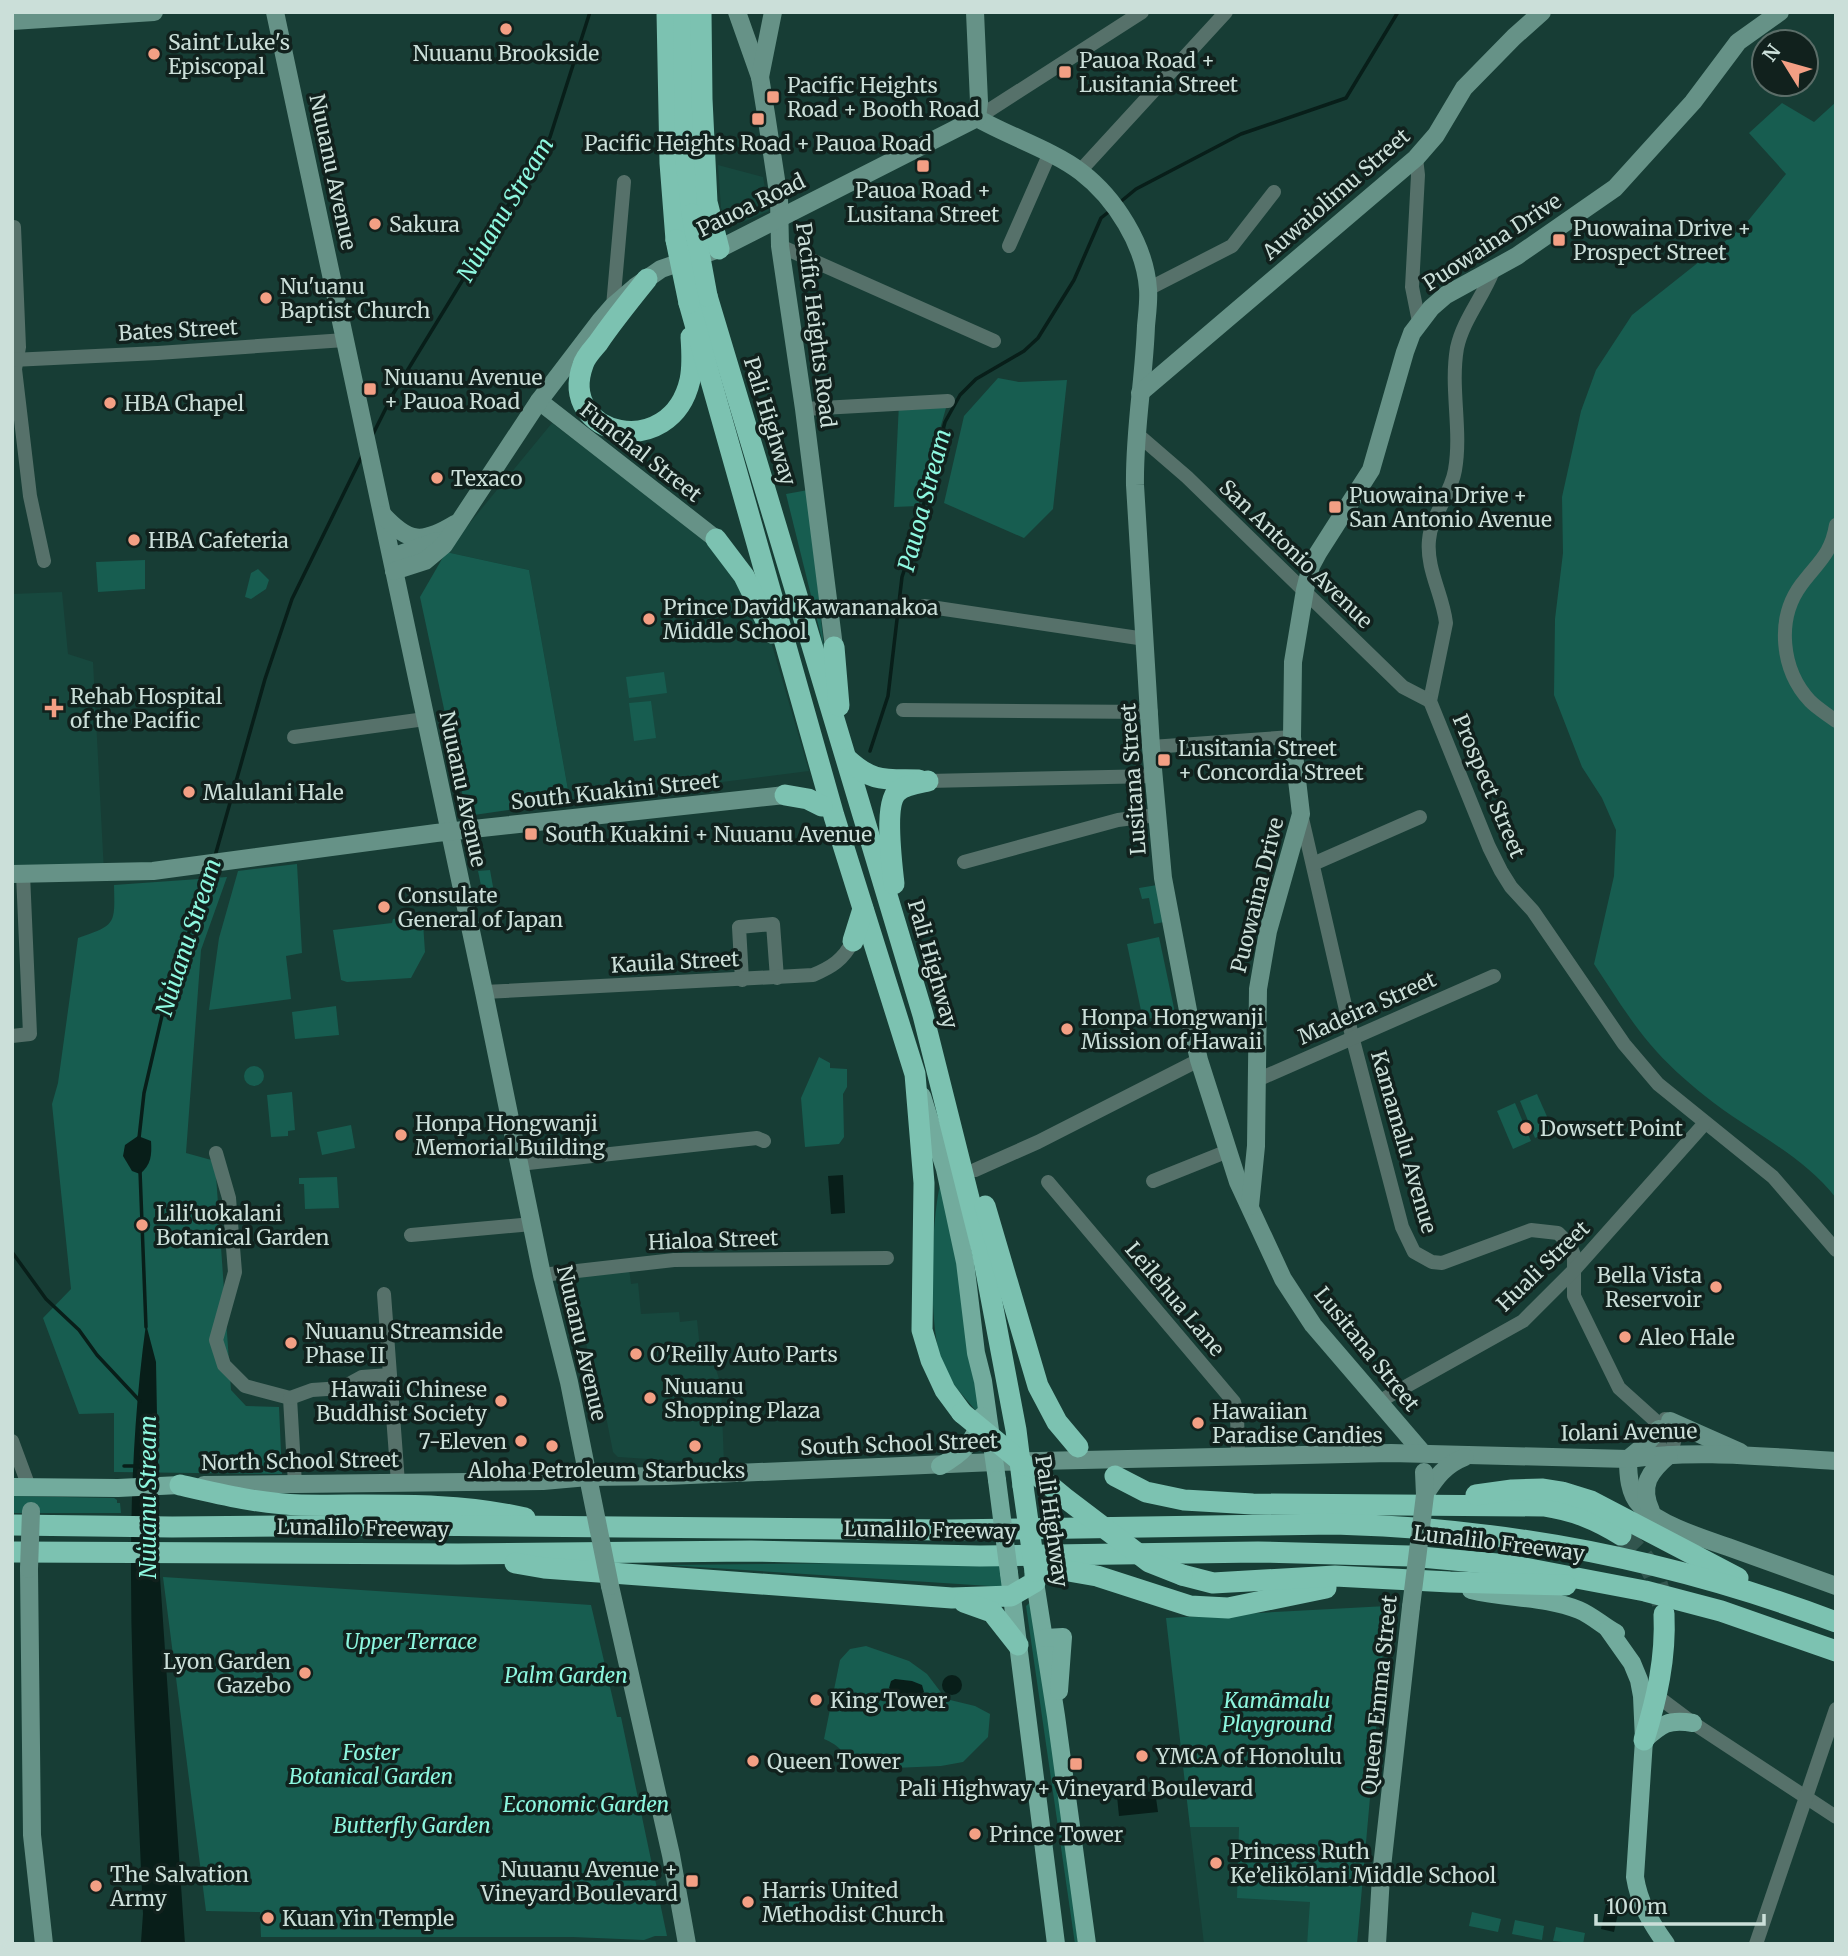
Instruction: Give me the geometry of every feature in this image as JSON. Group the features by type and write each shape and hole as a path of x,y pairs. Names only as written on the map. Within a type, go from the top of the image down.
{"highway":[{"name":"Pali Highway","path":"667,12 670,163 698,300 745,495 820,768 915,1074"},
{"name":"Pali Highway","path":"683,217 684,12"},
{"path":"701,12 708,202 719,249"},
{"path":"647,278 583,362 579,390 583,402 604,426 621,432 639,432 659,424 678,405 691,379 698,300"},
{"name":"Pali Highway","path":"698,300 839,732 898,925 930,1045 982,1251 1016,1430 1035,1577"},
{"path":"716,539 744,576 771,627 843,875 854,880"},
{"path":"834,647 839,695 839,732"},
{"path":"847,759 873,778 928,780"},
{"path":"785,795 800,786 811,769"},
{"path":"898,925 890,808 896,792 928,780"},
{"path":"785,795 808,799 822,806"},
{"path":"853,941 863,909"},
{"path":"930,1045 975,1170 1038,1386 1057,1422 1078,1447"},
{"path":"915,1074 924,1183 922,1330 931,1360 945,1390 962,1413 1065,1498 1149,1562 1213,1583 1335,1576 1582,1585 1645,1591"},
{"path":"1115,1476 1146,1492 1185,1500 1253,1504 1422,1500 1545,1506 1574,1511 1620,1535"},
{"path":"176,1485 261,1501 299,1505 466,1507 571,1528"},
{"path":"1422,1500 1512,1490 1543,1489 1562,1492 1591,1501 1731,1575 1814,1614"},
{"path":"844,1530 971,1520 1233,1508 1253,1504"},
{"name":"Lunalilo Freeway","path":"12,1525 844,1530 1322,1524 1434,1529 1530,1541 1695,1575 1836,1622"},
{"name":"Lunalilo Freeway","path":"12,1552 458,1554 751,1551 980,1556 1258,1552 1410,1556 1508,1565 1645,1591 1721,1611 1836,1651"},
{"path":"458,1554 544,1568 952,1598 1011,1596 1035,1577"},
{"path":"980,1556 1097,1576 1190,1606 1228,1608 1356,1583 1368,1578"},
{"path":"952,1598 992,1612 1018,1645"},
{"path":"1644,1740 1657,1696 1664,1656 1664,1614"}],"main road":[{"path":"12,21 154,12"},
{"name":"Nuuanu Avenue","path":"275,12 542,1275 569,1382 614,1608 671,1855 687,1944"},
{"path":"738,12 755,17 767,12"},
{"name":"Pacific Heights Road","path":"738,12 760,77 779,198 780,246 834,647"},
{"path":"760,77 773,12"},
{"path":"975,12 979,102 977,118"},
{"name":"Auwaiolimu Street","path":"1140,393 1416,158 1436,135 1464,89 1542,12"},
{"name":"Puowaina Drive","path":"1250,1206 1256,1146 1258,989 1268,931 1301,814 1292,737 1293,662 1305,590 1311,566 1318,553 1371,470 1405,352 1419,323 1446,295 1493,271 1615,188 1693,102 1738,43 1780,12"},
{"name":"Pauoa Road","path":"393,564 425,561 448,540 539,401 613,306 647,278 661,269 719,249 977,118"},
{"name":"Lusitana Street","path":"977,118 1080,172 1101,191 1138,248 1148,289 1136,433 1135,485 1151,712 1151,747 1163,877 1199,1060 1238,1182 1283,1279 1313,1325 1422,1452"},
{"name":"Funchal Street","path":"539,401 716,539"},
{"path":"382,514 396,528 414,538 435,536 458,522"},
{"name":"South Kuakini Street","path":"18,874 153,871 450,832 785,795"},
{"name":"Pali Highway","path":"915,1074 945,1169 964,1262 996,1471 1056,1944"},
{"path":"1227,1146 1242,1139 1249,1131 1256,1105"},
{"path":"940,1466 960,1455 974,1437 982,1418 983,1381"},
{"path":"1743,1454 1735,1448 1665,1425 1628,1459 1629,1480 1640,1505 1652,1514 1702,1538 1836,1586"},
{"name":"South School Street","path":"588,1477 940,1466 996,1471 1019,1463 1422,1452"},
{"name":"Iolani Avenue","path":"1422,1452 1628,1459 1664,1455 1743,1454 1836,1461"},
{"name":"Queen Emma Street","path":"1377,1944 1381,1876 1422,1500 1431,1473 1422,1452"},
{"path":"1431,1473 1453,1461 1472,1455"},
{"path":"1652,1514 1645,1494 1646,1482 1664,1455"},
{"name":"North School Street","path":"21,1487 118,1488 543,1481 588,1477"},
{"path":"21,1487 31,1511 29,1569 32,1835 44,1944"},
{"name":"Pali Highway","path":"1035,1577 1087,1944"},
{"path":"1450,1582 1474,1591 1549,1601 1579,1610 1594,1617 1608,1629 1624,1649 1639,1680 1644,1740 1635,1877 1647,1916 1666,1944"},
{"path":"1608,1629 1630,1641 1657,1696"},
{"path":"1644,1740 1662,1724 1677,1720 1693,1723"}],"street":[{"name":"Pauoa Road","path":"977,118 1142,12"},
{"path":"1080,172 1226,12"},
{"path":"1009,246 1049,155"},
{"path":"1416,158 1418,175 1412,287 1419,323"},
{"path":"613,306 624,182"},
{"path":"1148,289 1232,246 1274,192"},
{"path":"15,227 19,347 15,369 30,496 44,561"},
{"path":"780,246 994,341"},
{"name":"Prospect Street","path":"1493,271 1486,291 1469,316 1458,344 1454,381 1458,449 1455,474 1429,539 1430,566 1446,623 1430,701 1489,847 1511,887 1532,911 1624,1044 1658,1084 1773,1177 1836,1250"},
{"name":"Bates Street","path":"15,359 158,353 345,340"},
{"path":"804,409 948,401"},
{"name":"San Antonio Avenue","path":"1136,433 1187,477 1403,687 1430,701"},
{"path":"1836,525 1828,552 1802,584 1791,604 1785,637 1788,659 1796,681 1810,701 1836,721"},
{"path":"925,606 1145,639"},
{"path":"903,710 1151,712"},
{"path":"294,737 425,719"},
{"path":"1151,747 1292,737"},
{"path":"928,780 1154,776"},
{"name":"Kamamalu Avenue","path":"1301,814 1352,1037 1402,1227 1414,1252 1432,1262 1446,1262 1531,1230 1558,1233 1570,1245 1575,1269 1574,1296 1619,1388 1665,1425"},
{"path":"964,862 1118,820 1157,815"},
{"path":"1313,864 1420,817"},
{"path":"12,1036 30,1034 18,874"},
{"path":"742,979 739,927 773,924 776,978"},
{"name":"Kauila Street","path":"484,992 813,975 832,967 845,956 853,941"},
{"name":"Madeira Street","path":"1257,1080 1494,976"},
{"path":"975,1170 1038,1142 1199,1060"},
{"name":"Huali Street","path":"1380,1401 1523,1321 1575,1269 1706,1123"},
{"path":"519,1164 757,1138 764,1141"},
{"path":"1153,1181 1227,1146"},
{"path":"216,1153 229,1198 234,1272 215,1340 224,1365 245,1386 290,1398 312,1390 342,1388 362,1377 388,1375"},
{"name":"Leilehua Lane","path":"1048,1182 1229,1394 1237,1413 1238,1456"},
{"path":"411,1235 532,1224"},
{"name":"Hialoa Street","path":"542,1275 674,1260 887,1258"},
{"path":"384,1294 398,1483"},
{"path":"290,1398 295,1484"},
{"path":"1664,1455 1675,1444 1675,1432 1665,1425"},
{"path":"12,1441 21,1487"},
{"path":"1657,1696 1693,1723 1836,1817"},
{"path":"1756,1944 1836,1709"}],"shaded area":[{"path":"718,165 763,177 769,211 741,223 728,217 721,208"},
{"name":"Prince David Kawananakoa Middle School","path":"552,423 710,543 738,577 769,635 809,771 570,801 529,570 446,552"},
{"name":"Rehab Hospital of the Pacific","path":"62,592 68,654 93,662 104,872 12,874 12,594"},
{"path":"629,1268 631,1284 638,1283 641,1314 679,1312 680,1322 697,1320 701,1358 712,1357 721,1385 724,1464 618,1457 613,1452 597,1371 592,1371 572,1277"},
{"name":"Princess Ruth Ke’elikōlani Middle School","path":"1190,1827 1239,1827 1311,1902 1307,1944 1204,1944"}],"green space":[{"path":"1836,102 1836,1198 1791,1155 1722,1109 1669,1065 1635,1025 1594,964 1614,876 1616,830 1602,798 1582,767 1554,695 1555,619 1563,553 1562,497 1581,411 1596,370 1632,315 1743,227 1786,174 1749,133 1782,103 1814,122"},
{"path":"998,378 1019,382 1067,380 1053,509 1024,538 944,503 964,416"},
{"path":"948,401 918,506 894,507 899,403"},
{"path":"808,490 824,648 786,494"},
{"path":"446,552 529,570 570,801 467,816 420,597"},
{"path":"145,560 145,589 98,592 96,562"},
{"path":"258,569 269,580 266,589 251,599 245,597 251,573"},
{"path":"664,672 667,693 629,698 626,677"},
{"path":"651,701 656,738 634,741 629,703"},
{"path":"297,864 302,953 286,956 291,999 209,1010 219,938 238,871"},
{"path":"490,870 495,898 484,900 478,871"},
{"name":"Lili'uokalani Botanical Garden","path":"227,877 201,950 186,1153 215,1161 231,1390 246,1406 279,1407 282,1474 114,1472 114,1413 79,1414 43,1318 71,1289 52,1104 58,1083 78,938 100,930 111,922 114,885"},
{"path":"1157,885 1164,922 1154,924 1149,898 1142,899 1139,888"},
{"path":"426,915 423,923 425,952 411,978 347,982 341,980 333,930 392,923 393,919"},
{"path":"1159,937 1175,1013 1143,1020 1127,944"},
{"path":"336,1006 339,1035 295,1039 292,1012"},
{"path":"819,1057 830,1063 830,1068 847,1069 847,1087 843,1094 844,1137 839,1144 805,1147 801,1098"},
{"path":"250,1066 258,1066 264,1076 258,1086 250,1086 244,1080 244,1072"},
{"path":"292,1092 295,1130 288,1131 288,1136 271,1137 267,1095"},
{"path":"1537,1094 1553,1130 1535,1138 1520,1101"},
{"path":"1515,1103 1531,1141 1513,1149 1497,1111"},
{"path":"351,1125 355,1148 322,1155 317,1132"},
{"path":"337,1177 339,1208 305,1209 304,1184 299,1184 299,1178"},
{"path":"940,1185 949,1210 980,1416 949,1377 938,1346 932,1275"},
{"path":"12,1496 114,1498 120,1503 121,1513 12,1513"},
{"path":"861,1563 1005,1566 1005,1587 666,1565"},
{"name":"Foster Botanical Garden","path":"163,1577 591,1605 617,1717 621,1717 667,1936 644,1940 573,1937 261,1937 260,1912 206,1911"},
{"path":"1036,1597 1078,1944 1075,1944 1026,1606"},
{"name":"Kamāmalu Playground","path":"1387,1606 1357,1944 1307,1944 1310,1902 1237,1898 1239,1827 1190,1827 1166,1618"},
{"path":"866,1646 909,1661 927,1674 946,1699 975,1706 990,1714 988,1737 963,1762 941,1766 847,1770 841,1750 824,1739 840,1660 850,1649"},
{"path":"806,1886 807,1913 789,1913 789,1887"},
{"path":"1472,1912 1501,1919 1498,1932 1469,1926"},
{"path":"1515,1920 1544,1926 1542,1940 1512,1934"},
{"path":"1556,1927 1585,1933 1583,1944 1553,1941"}],"water":[{"path":"138,1136 151,1141 150,1159 140,1174 132,1171 123,1156 125,1145"},
{"path":"843,1175 845,1213 831,1214 828,1176"},
{"path":"146,1324 156,1362 160,1577 185,1944 141,1944 143,1914 133,1693 131,1545 133,1471"},
{"path":"948,1675 956,1675 962,1685 956,1695 948,1695 942,1689 942,1681"},
{"path":"895,1679 922,1685 924,1692 911,1697 897,1693 889,1688 891,1681"},
{"path":"1155,1791 1158,1812 1119,1816 1117,1796"},
{"path":"1606,1905 1619,1908 1614,1932 1601,1929"}],"waterway":[{"name":"Nuʻuanu Stream","path":"373,434 393,394 550,137 590,12"},
{"name":"Pauoa Stream","path":"1119,203 1136,189 1241,134 1346,98 1398,12"},
{"name":"Pauoa Stream","path":"870,751 888,696 902,577 915,538 945,422 960,395 976,379 1024,351 1038,338 1074,280 1101,218 1111,210"},
{"name":"Nuʻuanu Stream","path":"215,856 265,679 292,599 363,454"},
{"name":"Nuʻuanu Stream","path":"139,1138 144,1093 167,994 211,870"},
{"name":"Nuʻuanu Stream","path":"140,1171 146,1327"},
{"path":"12,1252 46,1299 79,1330 97,1355 140,1401"},
{"path":"124,1466 139,1466"}],"tunnel":[{"path":"1621,1535 1651,1569 1664,1612"}],"place":[{"name":"Nuuanu Brookside","path":"506,29"},
{"name":"Saint Luke's Episcopal","path":"154,54"},
{"name":"Pauoa Road + Lusitania Street","path":"1065,72"},
{"name":"Pacific Heights Road + Booth Road","path":"773,97"},
{"name":"Pacific Heights Road + Pauoa Road","path":"758,119"},
{"name":"Pauoa Road + Lusitana Street","path":"923,166"},
{"name":"Sakura","path":"375,224"},
{"name":"Puowaina Drive + Prospect Street","path":"1559,240"},
{"name":"Nu'uanu Baptist Church","path":"266,298"},
{"name":"Nuuanu Avenue + Pauoa Road","path":"370,389"},
{"name":"HBA Chapel","path":"110,403"},
{"name":"Texaco","path":"437,478"},
{"name":"Puowaina Drive + San Antonio Avenue","path":"1335,507"},
{"name":"HBA Cafeteria","path":"134,540"},
{"name":"Prince David Kawananakoa Middle School","path":"649,619"},
{"name":"Rehab Hospital of the Pacific","path":"54,708"},
{"name":"Lusitania Street + Concordia Street","path":"1164,760"},
{"name":"Malulani Hale","path":"189,792"},
{"name":"South Kuakini + Nuuanu Avenue","path":"531,834"},
{"name":"Consulate General of Japan","path":"384,907"},
{"name":"Honpa Hongwanji Mission of Hawaii","path":"1067,1029"},
{"name":"Dowsett Point","path":"1526,1128"},
{"name":"Honpa Hongwanji Memorial Building","path":"401,1135"},
{"name":"Lili'uokalani Botanical Garden","path":"142,1225"},
{"name":"Bella Vista Reservoir","path":"1716,1287"},
{"name":"Aleo Hale","path":"1625,1337"},
{"name":"Nuuanu Streamside Phase II","path":"291,1343"},
{"name":"O'Reilly Auto Parts","path":"636,1354"},
{"name":"Nuuanu Shopping Plaza","path":"650,1398"},
{"name":"Hawaii Chinese Buddhist Society","path":"501,1401"},
{"name":"Hawaiian Paradise Candies","path":"1198,1423"},
{"name":"7-Eleven","path":"521,1441"},
{"name":"Aloha Petroleum","path":"552,1446"},
{"name":"Starbucks","path":"695,1446"},
{"name":"Lyon Garden Gazebo","path":"305,1673"},
{"name":"King Tower","path":"816,1700"},
{"name":"YMCA of Honolulu","path":"1142,1756"},
{"name":"Queen Tower","path":"753,1761"},
{"name":"Pali Highway + Vineyard Boulevard","path":"1076,1764"},
{"name":"Prince Tower","path":"975,1834"},
{"name":"Princess Ruth Ke’elikōlani Middle School","path":"1216,1863"},
{"name":"Nuuanu Avenue + Vineyard Boulevard","path":"692,1881"},
{"name":"The Salvation Army","path":"96,1886"},
{"name":"Harris United Methodist Church","path":"748,1902"},
{"name":"Kuan Yin Temple","path":"268,1918"}],"park label":[{"name":"Upper Terrace","path":"411,1641"},
{"name":"Palm Garden","path":"566,1675"},
{"name":"Economic Garden","path":"586,1804"},
{"name":"Butterfly Garden","path":"412,1825"}]}
